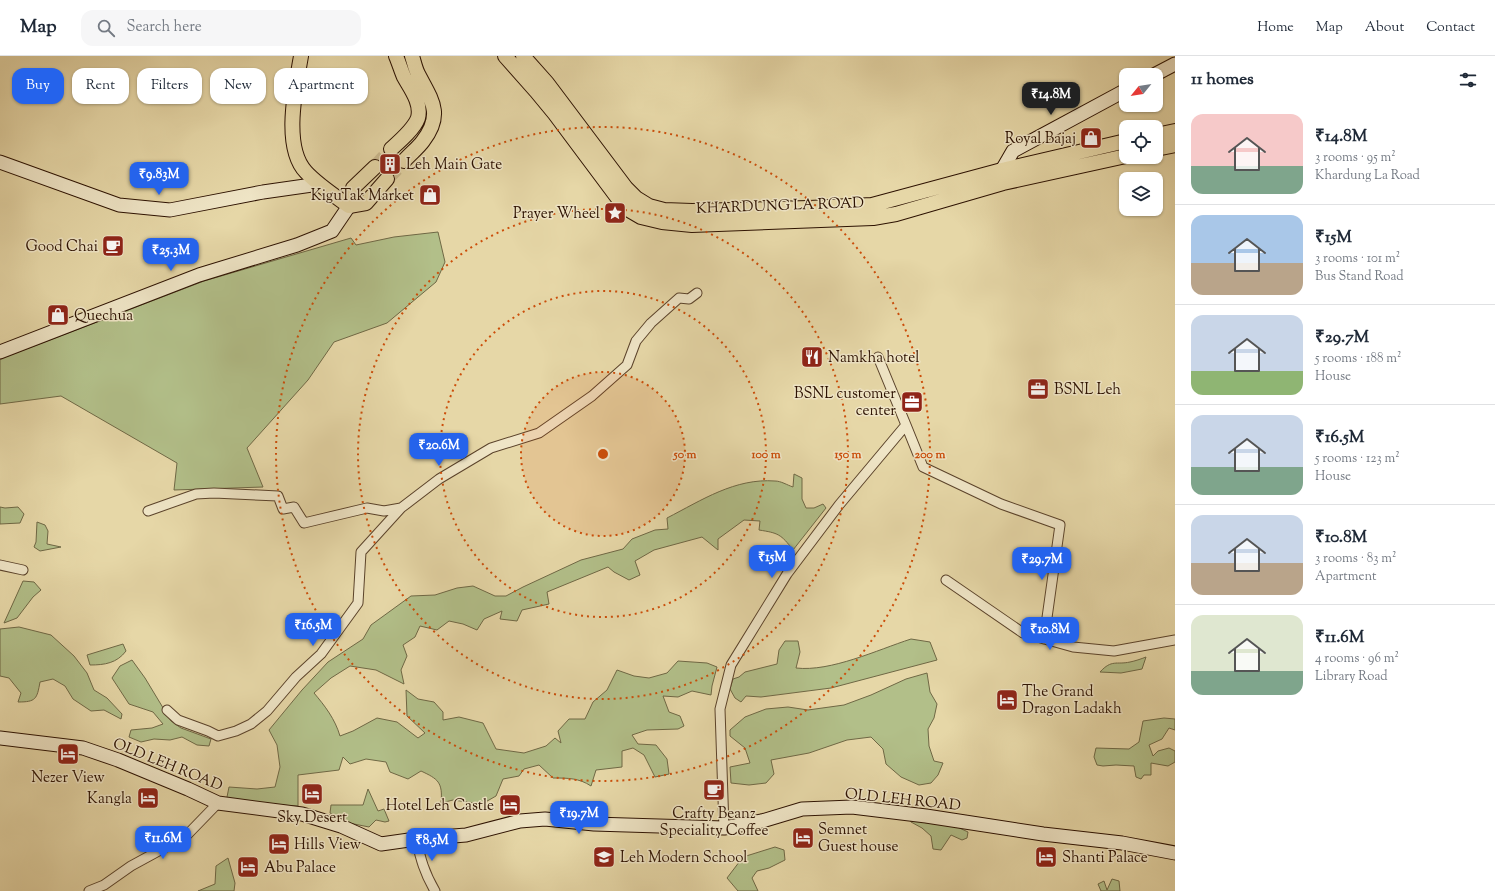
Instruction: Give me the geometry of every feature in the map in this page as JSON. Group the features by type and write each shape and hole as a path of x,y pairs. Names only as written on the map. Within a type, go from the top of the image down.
{"main road":[{"path":"301,56 293,111 294,145 298,160 305,171 319,184 349,206 366,203 387,179"},
{"path":"391,149 410,130 418,117 417,105 396,56"},
{"path":"404,161 423,141 431,129 435,117 433,101 417,72 412,56"},
{"name":"KHARDUNG LA ROAD","path":"505,56 555,114 605,183 629,210 641,217 662,222 692,225 873,218 896,214 1003,184 1119,158"},
{"name":"KHARDUNG LA ROAD","path":"523,56 565,106 616,176 636,198 649,206 664,210 692,211 872,205 1002,170 1119,143"},
{"path":"1163,134 1175,131"},
{"path":"1163,148 1175,145"},
{"path":"349,206 353,188 375,167"}],"street":[{"path":"1163,70 1175,64"},
{"path":"1002,170 1013,151 1119,94"},
{"path":"0,163 119,205 170,210 263,192 319,184"},
{"path":"892,200 896,214"},
{"path":"0,352 199,275 297,245 332,231 349,206"},
{"path":"692,211 692,225"},
{"path":"167,710 178,720 218,736 251,724 267,711 296,677 321,654 358,603 361,552 401,508 439,479 491,448 539,432 576,408 627,365 636,341 650,323 679,298 689,299 697,293"},
{"path":"878,357 923,467 1001,504 1060,525 1044,639"},
{"path":"724,828 720,709 730,665 787,574 839,505 906,425"},
{"path":"148,511 196,494 214,492 278,496 283,509 294,507 304,523 367,508 384,511 401,508"},
{"path":"0,565 23,570"},
{"path":"946,580 1023,633 1073,647 1114,651 1175,640"},
{"name":"OLD LEH ROAD","path":"0,738 83,748 118,760 218,803 302,814 341,826 381,844 416,839 466,835 520,822 545,819 594,824 724,828 762,821 802,809 852,807 926,816 1043,834 1122,843 1175,853"},
{"path":"89,891 104,885 131,866 186,836 218,803"},
{"path":"416,839 426,877 435,891"}],"green space":[{"path":"438,232 445,262 436,282 387,323 334,342 308,380 247,448 263,487 174,490 177,463 61,396 0,404 0,359 204,281 351,238 356,245 394,237"},
{"path":"794,474 802,478 802,499 806,508 814,508 823,504 826,508 793,550 779,535 759,530 760,521 744,520 718,539 718,550 702,537 654,550 635,561 640,575 629,580 608,567 547,592 549,604 522,610 517,621 500,619 502,611 484,619 477,630 463,624 449,621 437,630 420,626 415,637 403,645 407,656 401,670 404,684 376,670 350,666 331,678 314,693 329,713 340,736 377,718 397,722 418,738 425,733 407,716 406,690 418,699 434,702 443,712 443,720 459,717 483,723 496,749 524,753 546,746 555,738 561,743 558,731 569,719 585,719 593,702 607,690 617,670 634,676 649,678 667,673 678,661 707,663 717,667 711,695 692,691 678,697 663,696 669,712 680,716 684,726 678,729 647,730 632,735 638,744 656,745 667,759 669,774 655,777 644,755 633,748 622,751 622,767 596,770 591,786 578,780 553,778 539,765 524,769 519,776 503,779 496,796 482,804 453,800 441,803 440,786 432,776 421,771 408,779 390,772 386,762 366,759 350,764 343,757 339,770 298,775 298,806 260,804 238,810 227,797 229,787 257,789 275,787 280,767 277,745 269,730 302,690 328,662 363,639 371,625 411,596 435,595 457,588 473,586 495,596 506,596 581,560 623,549 632,539 655,530 668,529 667,518 719,492 746,483 760,481 777,481 793,487"},
{"path":"0,507 18,507 24,514 20,523 0,524"},
{"path":"37,522 45,525 48,531 47,544 61,547 40,551 34,547 36,542"},
{"path":"23,581 34,582 41,590 33,597 17,618 4,623"},
{"path":"19,627 51,635 74,656 87,673 94,690 107,698 122,714 121,719 104,710 91,711 73,699 65,686 53,679 40,682 38,692 32,700 18,702 21,693 9,678 0,676 0,629"},
{"path":"911,639 930,642 937,660 831,688 761,697 746,696 741,702 735,698 730,689 733,679 739,677 745,672 777,664 779,650 785,641 798,641 800,652 796,668 810,668 824,667 854,659"},
{"path":"123,644 126,651 115,661 106,664 90,665 87,655"},
{"path":"1146,657 1142,669 1121,673 1100,672 1108,665 1114,663 1125,663"},
{"path":"132,660 145,678 171,721 181,728 211,739 209,746 197,745 182,737 170,740 154,739 141,742 129,737 131,730 152,728 163,724 153,712 129,704 112,678 120,666"},
{"path":"927,673 930,692 937,704 934,718 928,729 929,746 934,761 943,763 938,775 931,783 919,785 901,777 886,764 883,749 871,737 847,740 809,753 771,760 774,774 766,783 749,785 731,783 730,767 750,763 745,748 730,736 730,730 745,717 766,709 788,707 808,710 844,705 871,695 906,679"},
{"path":"1164,718 1175,719 1175,730 1169,728 1162,739 1149,745 1153,756 1158,751 1169,748 1175,751 1175,762 1168,766 1151,763 1151,775 1144,775 1141,779 1136,777 1134,766 1097,765 1094,757 1096,748 1129,749 1139,742 1143,721"},
{"path":"368,789 378,811 384,809 389,821 385,822 376,820 369,827 349,823 330,813 331,805 363,805"},
{"path":"909,817 951,824 968,832 967,838 962,840 951,835 941,850 933,849 931,836 922,828 911,822"},
{"path":"775,847 784,850 785,860 769,868 757,871 752,878 758,891 738,891 727,878 743,857"},
{"path":"228,858 235,883 234,891 198,891 215,884 216,866"},
{"path":"1112,879 1119,881 1120,891 1101,891 1098,884 1104,881 1107,890"}],"tunnel":[{"path":"375,167 391,149"},
{"path":"387,179 404,161"}],"place":[{"name":"Royal Bajaj","path":"1091,138"},
{"name":"Leh Main Gate","path":"390,164"},
{"name":"KiguTak Market","path":"430,195"},
{"name":"Prayer Wheel","path":"615,213"},
{"name":"Good Chai","path":"113,246"},
{"name":"Quechua","path":"58,315"},
{"name":"Namkha hotel","path":"812,357"},
{"name":"BSNL Leh","path":"1038,389"},
{"name":"BSNL customer center","path":"912,402"},
{"name":"The Grand Dragon Ladakh","path":"1007,700"},
{"name":"Nezer View","path":"68,754"},
{"name":"Crafty Beanz Speciality Coffee","path":"714,790"},
{"name":"Sky Desert","path":"312,794"},
{"name":"Kangla","path":"148,798"},
{"name":"Hotel Leh Castle","path":"510,805"},
{"name":"Semnet Guest house","path":"803,838"},
{"name":"Hills View","path":"279,844"},
{"name":"Leh Modern School","path":"604,857"},
{"name":"Shanti Palace","path":"1046,857"},
{"name":"Abu Palace","path":"248,867"}]}
